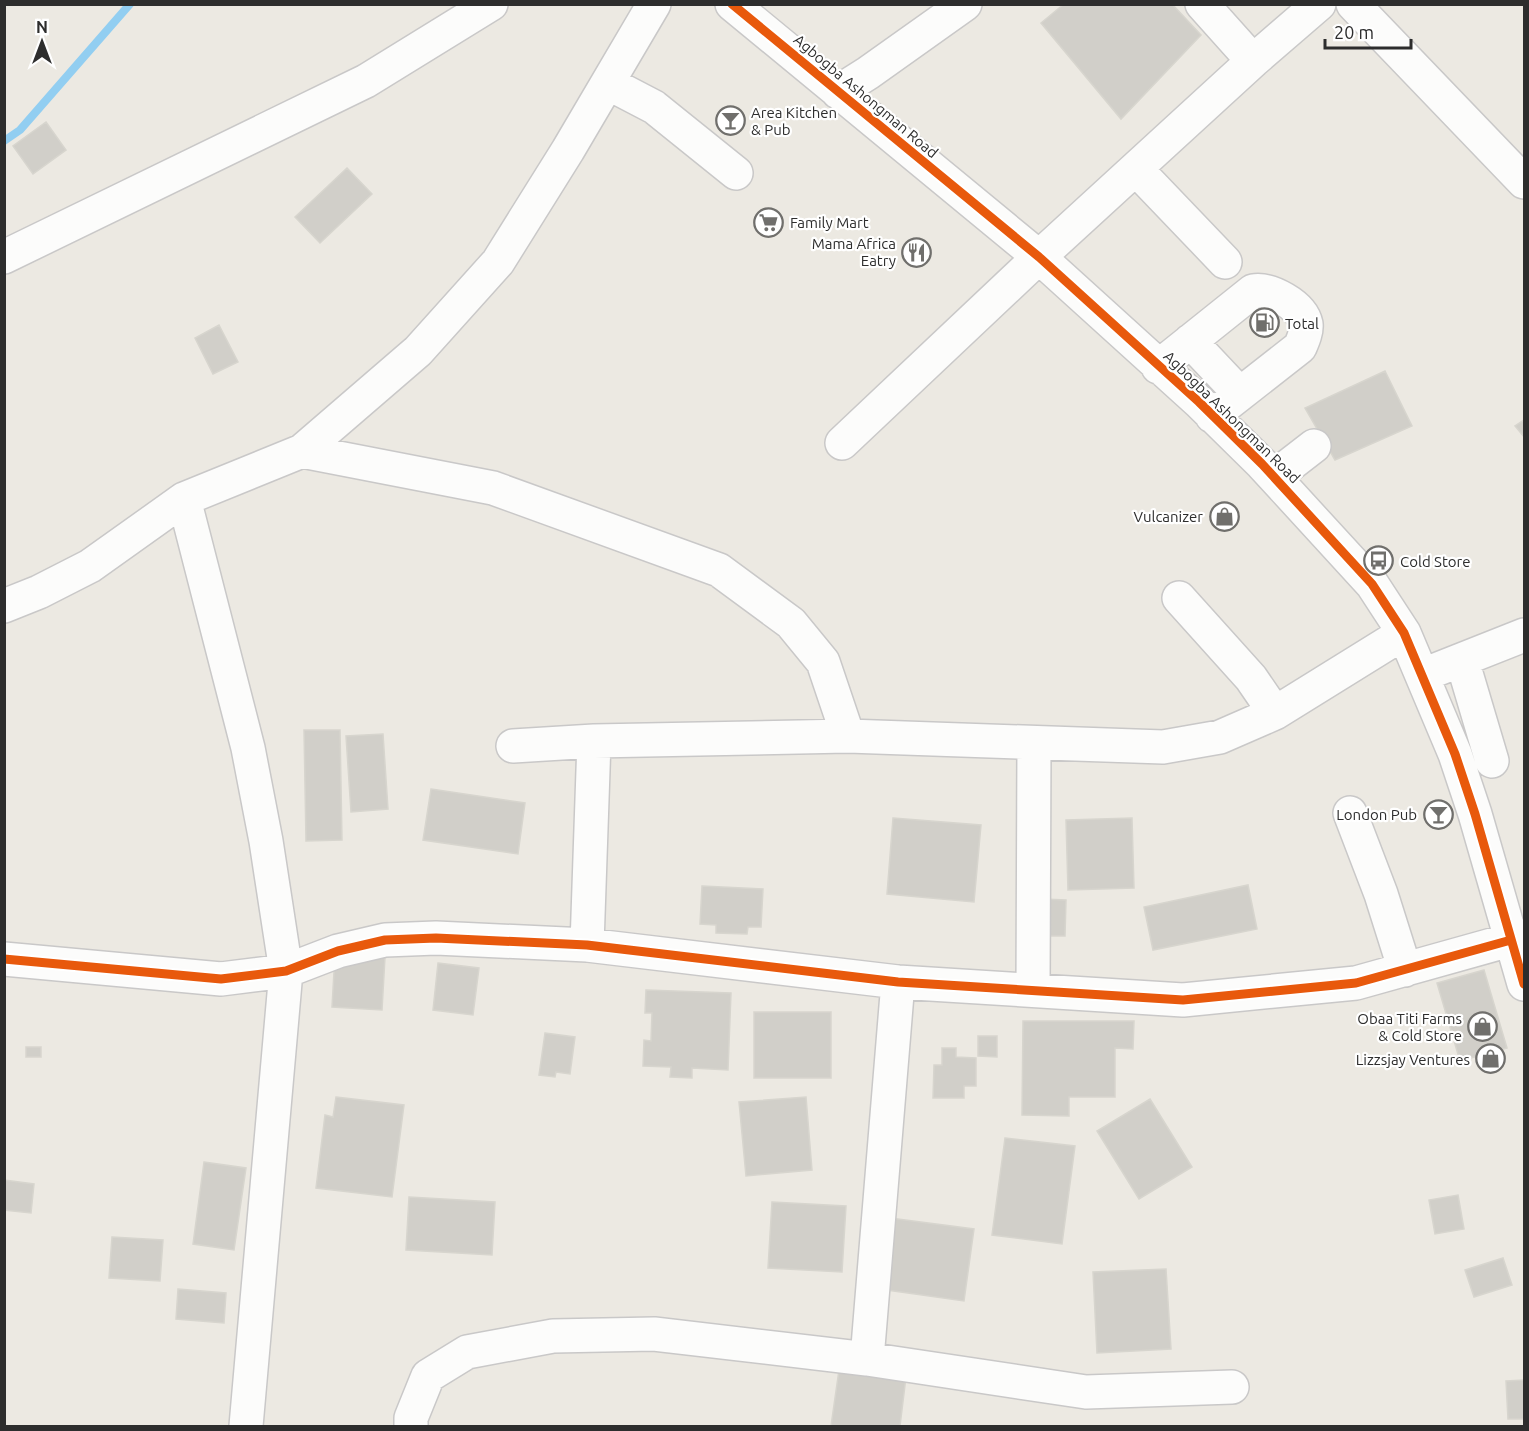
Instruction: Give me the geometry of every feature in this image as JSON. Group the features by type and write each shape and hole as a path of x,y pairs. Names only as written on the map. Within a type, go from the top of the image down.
{"street":[{"path":"4,257 366,81 491,4"},
{"path":"4,606 39,592 90,566 184,499 302,451 418,351 498,262 654,4"},
{"name":"Agbogba Ashongman Road","path":"732,4 1039,257 1212,416 1274,477 1372,584 1404,633 1455,754 1518,938 1524,984"},
{"path":"838,92 868,74 965,4"},
{"path":"1202,4 1253,61"},
{"path":"842,442 1039,257 1253,61 1319,4"},
{"path":"1353,4 1524,182"},
{"path":"608,83 654,107 736,173"},
{"path":"1136,169 1225,262"},
{"path":"1158,367 1253,291 1273,292 1300,314 1306,324 1300,347 1212,416"},
{"path":"1190,341 1240,394"},
{"path":"1274,477 1314,446"},
{"path":"302,451 493,488 719,570 791,623 823,662 848,736"},
{"path":"184,499 248,748 266,840 286,971 246,1426"},
{"path":"1179,598 1251,678 1275,713"},
{"path":"513,746 594,741 848,736 1163,747 1220,737 1275,713 1404,633"},
{"path":"1423,675 1524,635"},
{"path":"1462,660 1492,761"},
{"path":"586,945 594,741"},
{"path":"1032,990 1034,743"},
{"path":"1350,813 1381,894 1405,970"},
{"path":"4,959 220,978 286,971 338,951 385,940 436,938 586,945 898,982 1183,1000 1356,983 1518,938"},
{"path":"867,1359 898,982"},
{"path":"411,1426 411,1418 428,1376 467,1352 553,1336 654,1334 867,1359 1086,1392 1232,1387"}],"building":[{"path":"1064,4 1172,4 1201,35 1121,119 1041,23"},
{"path":"46,122 66,150 33,174 13,146"},
{"path":"347,168 372,194 320,243 295,217"},
{"path":"219,325 238,362 213,374 195,338"},
{"path":"1385,371 1412,426 1335,460 1305,408"},
{"path":"1524,420 1524,437 1515,426"},
{"path":"304,730 340,730 342,840 306,841"},
{"path":"383,734 388,809 351,812 346,736"},
{"path":"431,789 525,803 518,854 423,840"},
{"path":"893,818 981,825 974,902 887,894"},
{"path":"1132,818 1134,888 1068,890 1066,820"},
{"path":"1248,885 1257,929 1153,950 1144,907"},
{"path":"702,886 763,889 761,927 748,927 747,934 716,933 716,925 700,924"},
{"path":"1043,899 1066,900 1065,936 1042,936"},
{"path":"335,954 385,957 382,1010 332,1007"},
{"path":"438,963 479,968 473,1015 433,1010"},
{"path":"1484,970 1507,1048 1460,1061 1437,983"},
{"path":"646,990 731,993 728,1070 692,1068 692,1078 670,1077 671,1067 643,1066 644,1040 651,1041 652,1013 645,1013"},
{"path":"754,1012 831,1012 831,1078 754,1078"},
{"path":"1023,1021 1134,1021 1133,1049 1115,1048 1115,1097 1069,1097 1069,1116 1022,1115"},
{"path":"545,1033 575,1037 570,1074 556,1072 555,1077 539,1075"},
{"path":"978,1036 997,1036 997,1057 978,1056"},
{"path":"26,1047 41,1047 41,1057 26,1057"},
{"path":"942,1048 956,1048 956,1057 976,1058 976,1086 964,1086 964,1098 933,1098 934,1065 942,1065"},
{"path":"336,1097 404,1105 392,1197 316,1188 325,1115 333,1117"},
{"path":"806,1097 812,1170 746,1176 739,1102"},
{"path":"1150,1099 1192,1167 1139,1199 1097,1131"},
{"path":"1005,1138 1075,1146 1062,1244 992,1235"},
{"path":"204,1162 246,1168 234,1250 193,1244"},
{"path":"4,1180 34,1184 31,1213 4,1210"},
{"path":"1458,1195 1464,1229 1435,1234 1429,1200"},
{"path":"409,1197 495,1202 492,1255 406,1250"},
{"path":"772,1202 846,1206 842,1272 768,1268"},
{"path":"890,1218 974,1229 964,1301 880,1289"},
{"path":"112,1237 163,1240 160,1281 109,1278"},
{"path":"1503,1258 1512,1285 1474,1297 1465,1270"},
{"path":"1166,1269 1171,1349 1097,1353 1093,1272"},
{"path":"178,1289 226,1293 224,1323 176,1319"},
{"path":"839,1370 906,1377 900,1426 831,1426"},
{"path":"1524,1380 1524,1419 1508,1419 1506,1381"}],"waterway":[{"path":"4,141 20,130 130,4"}],"cycle path":[{"path":"732,4 1039,257 1199,402 1262,464 1372,584 1404,633 1455,754 1475,814 1524,984"},
{"path":"4,959 221,979 286,971 338,951 385,940 436,938 587,945 898,982 1183,1000 1356,983 1511,940"}],"place":[{"name":"Area Kitchen & Pub","path":"730,121"},
{"name":"Family Mart","path":"769,222"},
{"name":"Mama Africa Eatry","path":"917,252"},
{"name":"Total","path":"1264,323"},
{"name":"Vulcanizer","path":"1224,516"},
{"name":"Cold Store","path":"1379,561"},
{"name":"London Pub","path":"1438,814"},
{"name":"Obaa Titi Farms & Cold Store","path":"1483,1027"},
{"name":"Lizzsjay Ventures","path":"1491,1059"}]}
